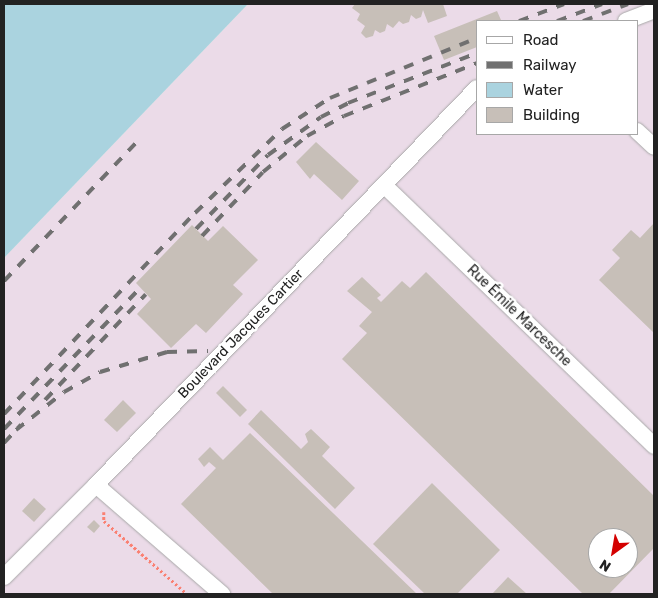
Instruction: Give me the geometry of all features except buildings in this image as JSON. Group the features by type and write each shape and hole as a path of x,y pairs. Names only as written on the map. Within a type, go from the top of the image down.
{"street":[{"path":"629,20 654,10"},
{"name":"Boulevard Jacques Cartier","path":"4,577 99,488 476,89"},
{"path":"638,132 654,148"},
{"name":"Rue Émile Marcesche","path":"385,186 654,446"},
{"path":"99,488 222,594"}],"path":[{"path":"99,488 104,521 187,594"}],"shaded area":[{"path":"248,4 654,4 654,594 4,594 4,258"}],"water":[{"path":"4,4 248,4 4,258"}],"railway":[{"path":"522,20 564,4"},
{"path":"560,20 602,4"},
{"path":"586,20 628,4"},
{"path":"4,414 195,213 282,129 330,98 476,38"},
{"path":"196,229 268,155 321,117 348,103 476,53"},
{"path":"202,236 263,172 307,136 344,116 476,63"},
{"path":"4,281 136,143"},
{"path":"4,429 140,288"},
{"path":"45,400 146,294"},
{"path":"16,430 64,392 100,372 167,352 208,351"},
{"path":"4,443 21,425"}]}
